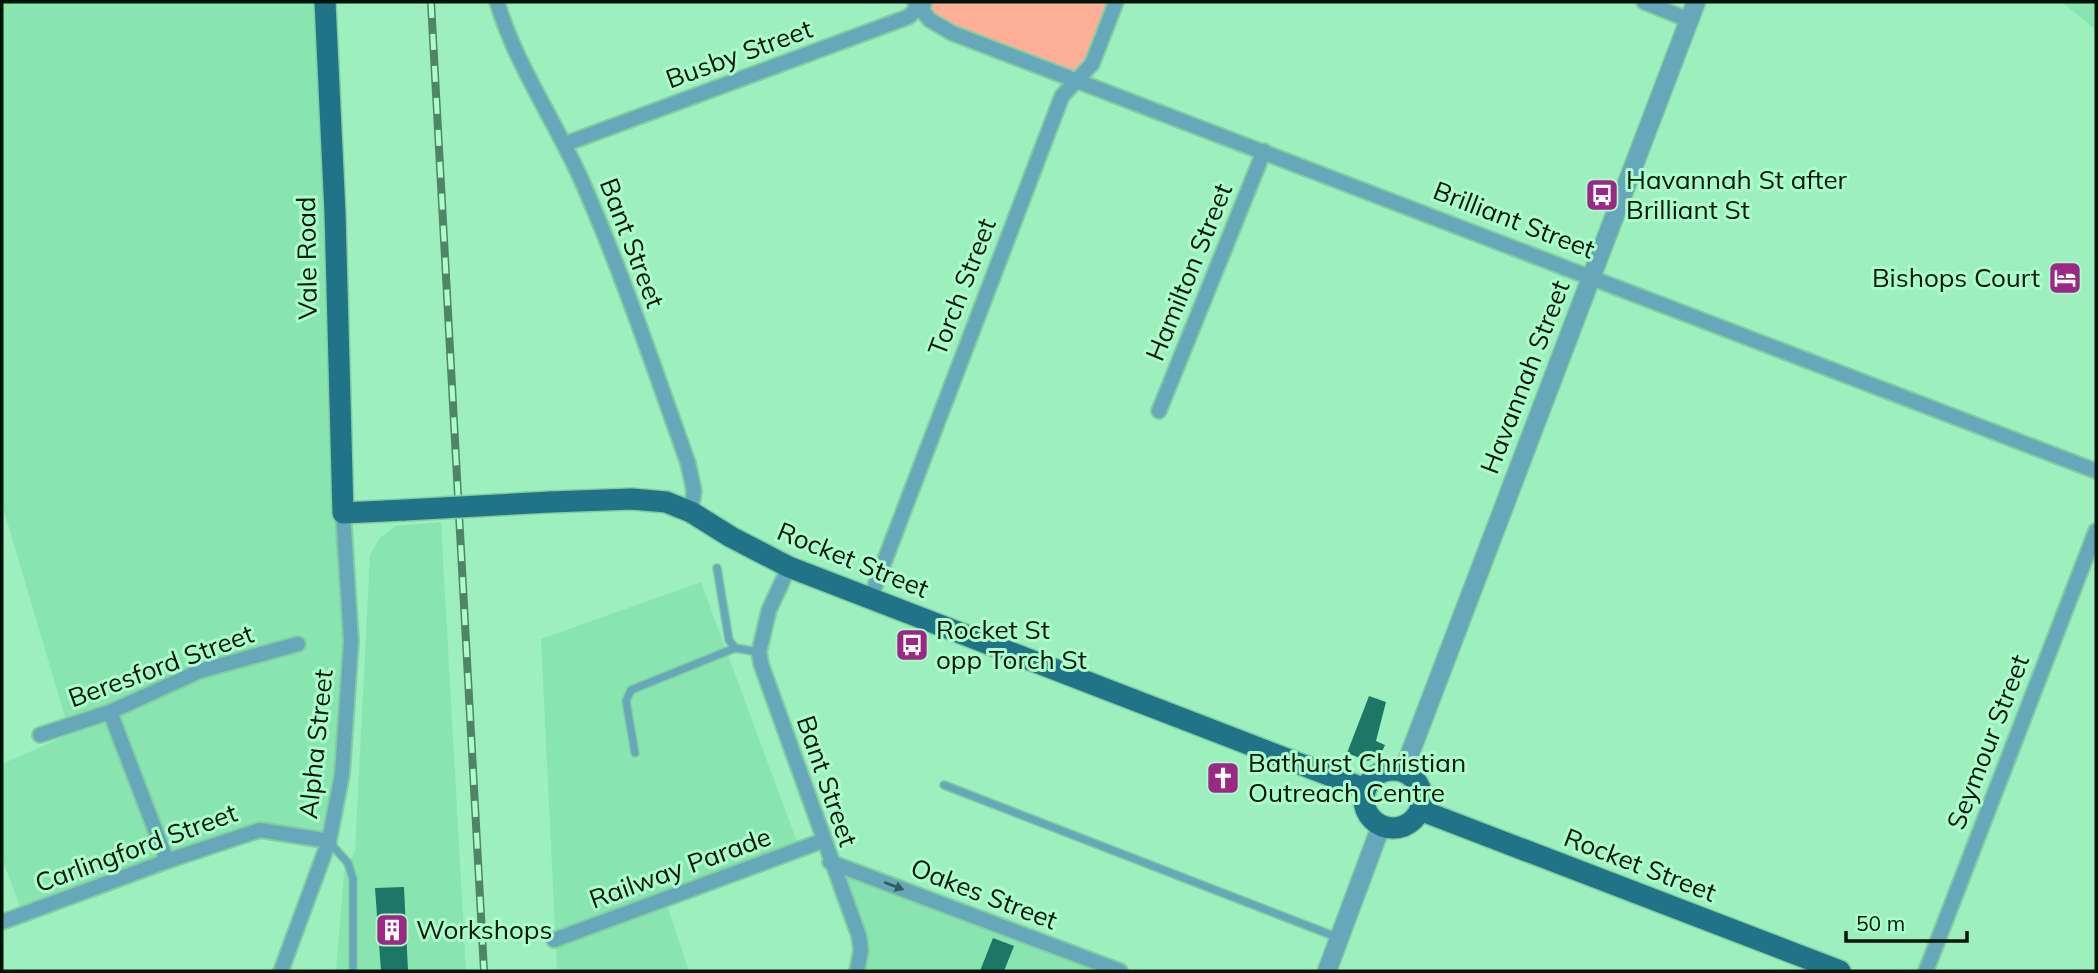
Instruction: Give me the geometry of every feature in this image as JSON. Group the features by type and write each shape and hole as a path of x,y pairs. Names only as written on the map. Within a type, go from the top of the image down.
{"main road":[{"name":"Vale Road","path":"325,2 335,213 343,513"},
{"name":"Rocket Street","path":"343,513 632,499 666,502 691,512 789,567 1365,789"},
{"path":"1385,771 1403,772 1412,776 1422,792 1420,810 1415,818 1399,828 1381,827 1367,815 1364,807 1365,789 1370,781 1385,771"},
{"name":"Rocket Street","path":"1420,810 1840,971"}],"street":[{"name":"Bant Street","path":"497,2 518,61 565,144 600,223 688,463 694,491 691,512"},
{"name":"Torch Street","path":"870,599 1062,96 1092,64 1116,2"},
{"path":"1644,2 1689,20"},
{"name":"Havannah Street","path":"1403,772 1696,2"},
{"name":"Busby Street","path":"565,144 908,17 920,4"},
{"name":"Brilliant Street","path":"920,4 952,33 2096,471"},
{"name":"Hamilton Street","path":"1159,411 1264,151"},
{"name":"Alpha Street","path":"281,971 329,841 342,774 351,641 343,513"},
{"name":"Seymour Street","path":"1926,971 2096,531"},
{"path":"759,652 769,610 789,567"},
{"name":"Beresford Street","path":"40,734 110,712 201,671 298,644"},
{"name":"Bant Street","path":"759,652 822,841 859,936 861,950 857,971"},
{"path":"110,712 167,861"},
{"path":"1327,971 1381,827"},
{"name":"Carlingford Street","path":"2,922 260,830 329,841"},
{"name":"Railway Parade","path":"554,940 822,841"},
{"name":"Oakes Street","path":"830,862 1120,971"}],"lane":[{"path":"717,568 729,640 736,649"},
{"path":"635,753 626,701 631,690 736,649 759,652"},
{"path":"944,785 1339,938"},
{"path":"329,841 348,863 353,879 353,971"}],"shaded area":[{"path":"2,2 325,2 351,610 329,841 260,830 23,914 2,859 2,764 70,734 2,504"},
{"path":"925,2 1116,2 1077,79 939,27"},
{"path":"2062,2 2096,2 2096,30"},
{"path":"441,522 466,971 336,971 344,872 355,851 370,555 380,538 395,526"},
{"path":"701,582 800,850 665,899 689,971 557,971 541,639"},
{"path":"830,862 1098,963 1095,971 857,971 860,961"}],"building":[{"path":"1369,696 1386,702 1376,741 1385,745 1380,756 1368,761 1347,753"},
{"name":"Workshops","path":"404,887 408,971 381,971 375,888"},
{"path":"993,938 1014,946 1004,971 980,971"}],"railway":[{"path":"431,2 484,971"}],"place":[{"name":"Havannah St after Brilliant St","path":"1602,195"},
{"name":"Bishops Court","path":"2065,278"},
{"name":"Rocket St opp Torch St","path":"912,645"},
{"name":"Bathurst Christian Outreach Centre","path":"1223,778"},
{"name":"Workshops","path":"392,930"}]}
